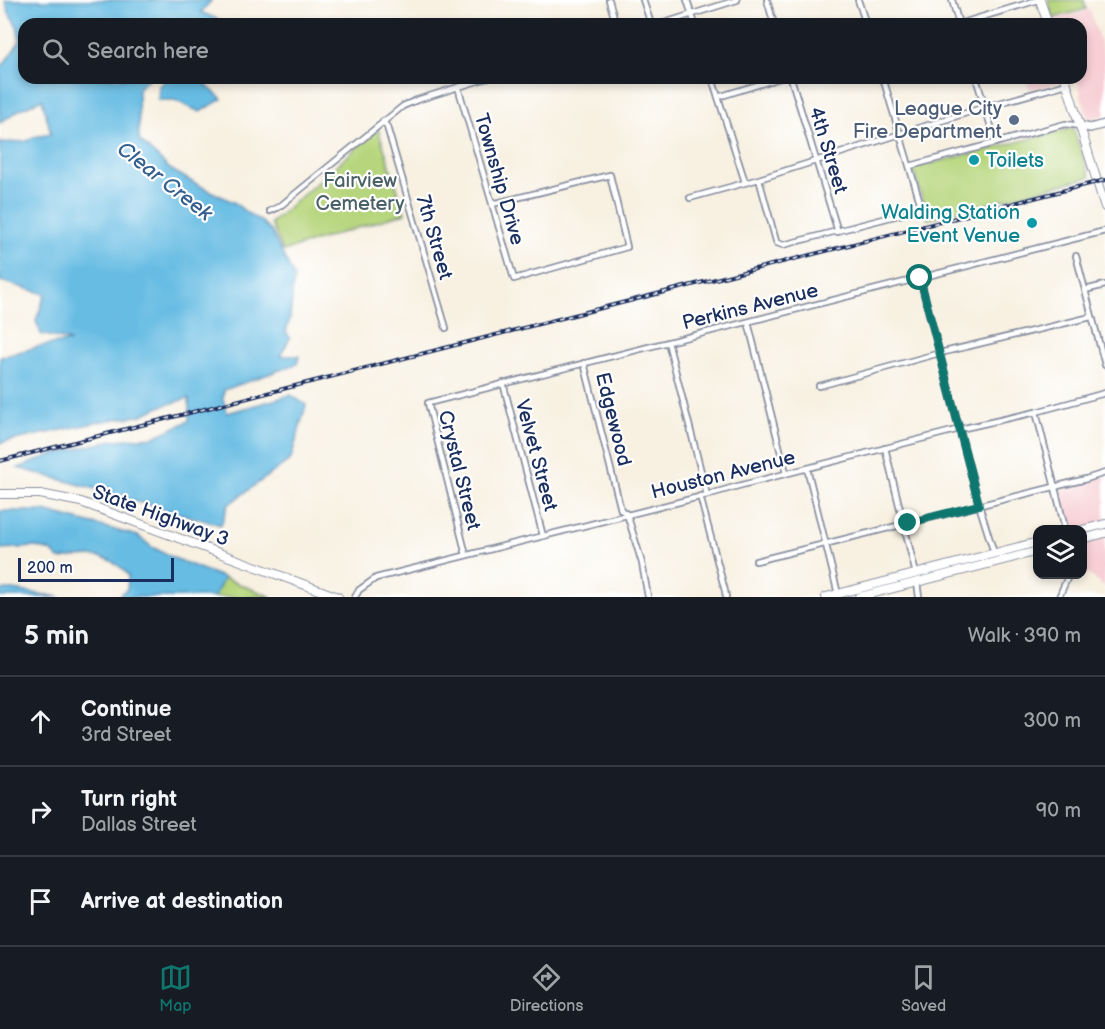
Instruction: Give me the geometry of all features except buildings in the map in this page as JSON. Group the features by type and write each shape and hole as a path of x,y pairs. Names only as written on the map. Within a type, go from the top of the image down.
{"main road":[{"path":"1039,0 1046,18"},
{"path":"1067,84 1105,205"},
{"name":"State Highway 3","path":"0,494 40,494 81,502 338,597"},
{"path":"1087,529 1105,524"},
{"path":"1087,538 1105,533"},
{"path":"859,597 917,582 1033,544"},
{"path":"826,597 838,596 916,573 1033,552"}],"street":[{"path":"609,0 614,18"},
{"path":"643,0 649,18"},
{"path":"687,0 693,18"},
{"path":"680,18 737,0"},
{"path":"767,0 772,18"},
{"path":"858,0 864,18"},
{"path":"952,0 957,18"},
{"path":"979,18 1039,0"},
{"path":"270,210 279,207 383,121 410,102 468,84"},
{"path":"714,84 745,183"},
{"path":"718,97 760,84"},
{"name":"4th Street","path":"793,84 838,232"},
{"path":"759,178 776,241 783,245 922,209 885,84"},
{"path":"978,84 996,142"},
{"path":"690,198 745,183 1057,84"},
{"name":"Township Drive","path":"458,87 492,204 514,279 627,247 610,175 492,204"},
{"name":"7th Street","path":"383,121 387,127 446,328"},
{"path":"910,166 1065,124 1090,128 1105,124"},
{"name":"Perkins Avenue","path":"438,399 1105,231"},
{"path":"1076,256 1105,365"},
{"path":"920,278 995,558"},
{"path":"1085,290 1105,285"},
{"path":"819,386 940,353 1091,317"},
{"path":"748,322 786,473"},
{"path":"668,342 707,495"},
{"name":"Edgewood","path":"584,363 621,510 627,514 642,563 648,597"},
{"name":"Velvet Street","path":"503,383 543,536"},
{"name":"Houston Avenue","path":"355,597 359,590 376,578 1105,393"},
{"name":"Crystal Street","path":"438,399 428,403 430,417 466,555"},
{"path":"1036,412 1064,525"},
{"path":"885,448 916,573 919,597"},
{"path":"807,468 838,596"},
{"path":"756,561 1105,473"},
{"path":"700,496 726,597"},
{"path":"1059,597 1067,579"}],"shaded area":[{"path":"1090,10 1105,58 1105,115 1088,119 1078,84 1087,84 1087,18 1060,18"},
{"path":"1028,84 1053,84 1030,91"},
{"path":"1105,475 1105,587 1087,573 1087,525 1069,525 1060,489"}],"green space":[{"path":"1048,0 1084,0 1086,9 1053,18"},
{"path":"1073,128 1090,177 928,219 913,168"},
{"name":"Fairview Cemetery","path":"378,129 405,213 283,251 271,223"},
{"path":"224,578 272,597 214,597"}],"water":[{"path":"5,0 212,0 201,12 215,18 18,18 18,31"},
{"name":"Clear Creek","path":"18,44 18,84 143,84 138,89 139,140 170,169 235,203 262,222 271,231 294,277 290,318 286,332 290,338 280,356 299,356 297,364 224,390 223,399 227,413 291,395 306,405 291,459 228,505 221,525 18,468 51,455 113,440 154,437 189,421 189,398 159,407 140,416 109,420 0,443 0,357 71,341 41,334 36,321 45,294 0,281 0,143 27,141 33,137 51,134 42,99 19,110 0,123 0,69"},
{"path":"162,84 206,84 222,99 200,112 174,100 158,100 159,86"},
{"path":"0,511 44,511 138,536 152,547 174,558 224,578 214,597 120,597 127,589 128,575 120,567 104,558 88,556 59,559 51,551 36,547 0,549"},
{"path":"0,590 13,590 60,597 0,597"}],"railway":[{"path":"0,461 1105,180"}],"place":[{"name":"League City Fire Department","path":"1014,120"},
{"name":"Toilets","path":"974,160"},
{"name":"Walding Station Event Venue","path":"1032,223"}],"route":[{"path":"908,523 979,505 920,278"}]}
